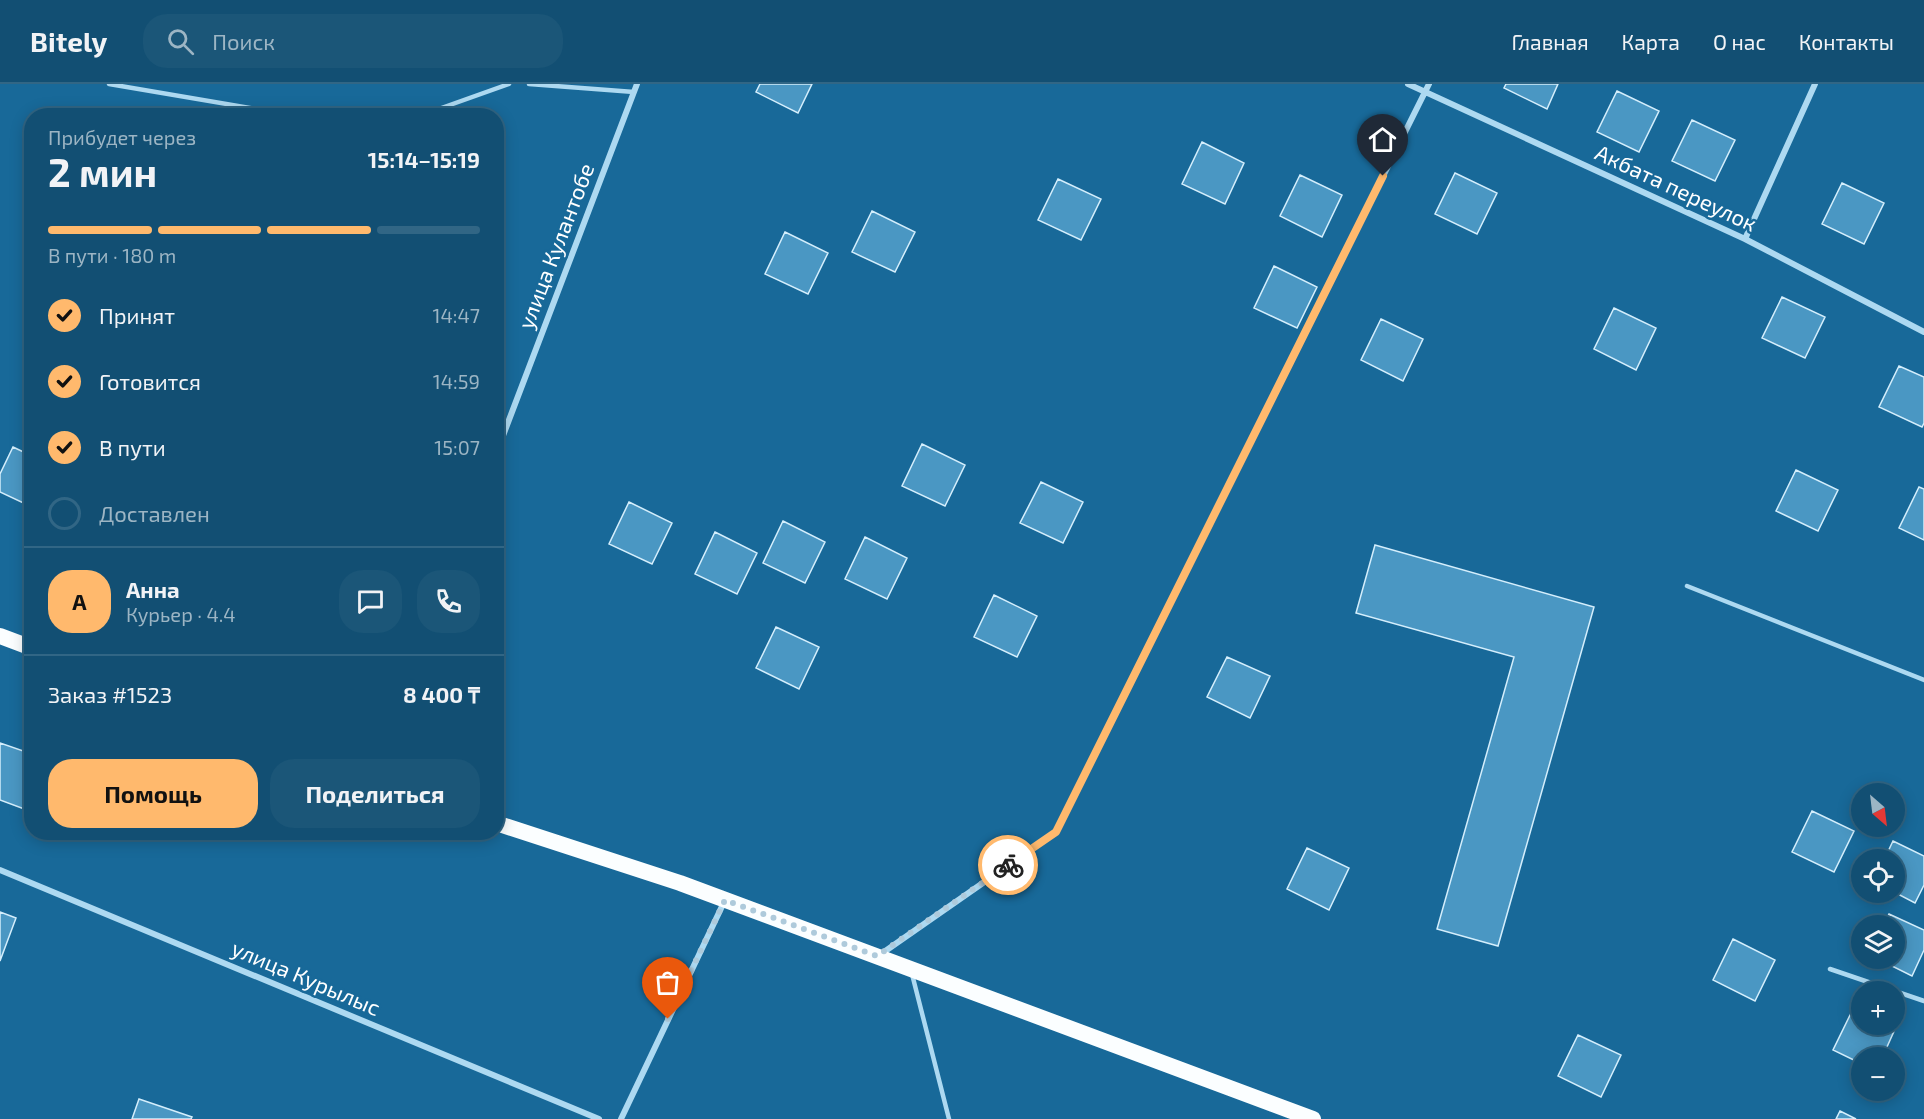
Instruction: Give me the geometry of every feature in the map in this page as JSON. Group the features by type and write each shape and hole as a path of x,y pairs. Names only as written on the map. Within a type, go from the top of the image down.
{"highway":[{"path":"0,636 24,645"},
{"path":"504,826 680,883 1313,1119"}],"street":[{"name":"улица Кулантобе","path":"504,433 637,84"},
{"name":"Акбата переулок","path":"1408,84 1745,239 1924,332"},
{"path":"877,956 1056,832 1429,84"},
{"path":"1745,239 1815,84"},
{"name":"улица Курылыс","path":"0,870 599,1119"},
{"path":"621,1119 725,900"}],"lane":[{"path":"109,84 250,108"},
{"path":"442,108 509,84"},
{"path":"530,84 634,92"},
{"path":"1687,586 1924,680"},
{"path":"910,969 949,1119"},
{"path":"1830,969 1924,1001"}],"building":[{"path":"760,84 812,84 798,113 756,92"},
{"path":"1506,84 1558,84 1547,109 1504,88"},
{"path":"1617,91 1659,111 1639,152 1597,132"},
{"path":"1692,120 1735,140 1715,181 1672,161"},
{"path":"1202,142 1244,163 1225,204 1182,184"},
{"path":"1455,173 1497,193 1477,234 1435,214"},
{"path":"1300,175 1342,195 1322,237 1280,216"},
{"path":"1058,179 1101,199 1081,240 1038,220"},
{"path":"1842,183 1884,203 1864,244 1822,224"},
{"path":"872,211 915,232 895,272 852,252"},
{"path":"785,232 828,253 808,294 765,274"},
{"path":"1274,266 1317,287 1297,328 1254,308"},
{"path":"1782,297 1825,317 1805,358 1762,338"},
{"path":"1614,308 1656,328 1636,370 1594,349"},
{"path":"1381,319 1423,339 1403,381 1361,360"},
{"path":"1899,366 1924,377 1924,423 1922,427 1879,407"},
{"path":"922,444 965,465 945,506 902,486"},
{"path":"13,447 24,452 24,503 0,492 0,474"},
{"path":"1796,470 1838,490 1818,531 1776,511"},
{"path":"1041,482 1083,502 1063,543 1020,523"},
{"path":"1919,487 1924,489 1924,540 1899,528"},
{"path":"629,502 672,523 652,564 609,544"},
{"path":"783,521 825,542 805,583 763,563"},
{"path":"715,532 757,553 737,594 695,574"},
{"path":"865,537 907,558 887,599 845,579"},
{"path":"1375,545 1594,607 1498,946 1437,929 1514,657 1356,613"},
{"path":"994,595 1037,616 1017,657 974,637"},
{"path":"776,627 819,647 799,689 756,668"},
{"path":"1227,657 1270,676 1250,718 1207,697"},
{"path":"0,743 24,751 24,809 0,800"},
{"path":"1812,811 1851,830 1851,837 1834,872 1792,852"},
{"path":"1893,841 1924,856 1924,885 1915,903 1905,898 1905,849 1889,849"},
{"path":"1307,848 1349,868 1329,910 1287,889"},
{"path":"0,912 16,918 0,961"},
{"path":"1905,921 1924,930 1924,950 1912,976 1898,969 1905,969"},
{"path":"1733,939 1775,960 1755,1001 1713,980"},
{"path":"1851,1013 1851,1035 1892,1035 1887,1047 1851,1047 1851,1059 1833,1050"},
{"path":"1578,1035 1621,1055 1601,1097 1558,1076"},
{"path":"139,1099 192,1117 191,1119 132,1119"},
{"path":"1840,1111 1856,1119 1836,1119"}],"way so far":[{"path":"668,1019 725,900 877,956 1008,865"}],"route":[{"path":"1008,865 1056,832 1383,176"}]}
